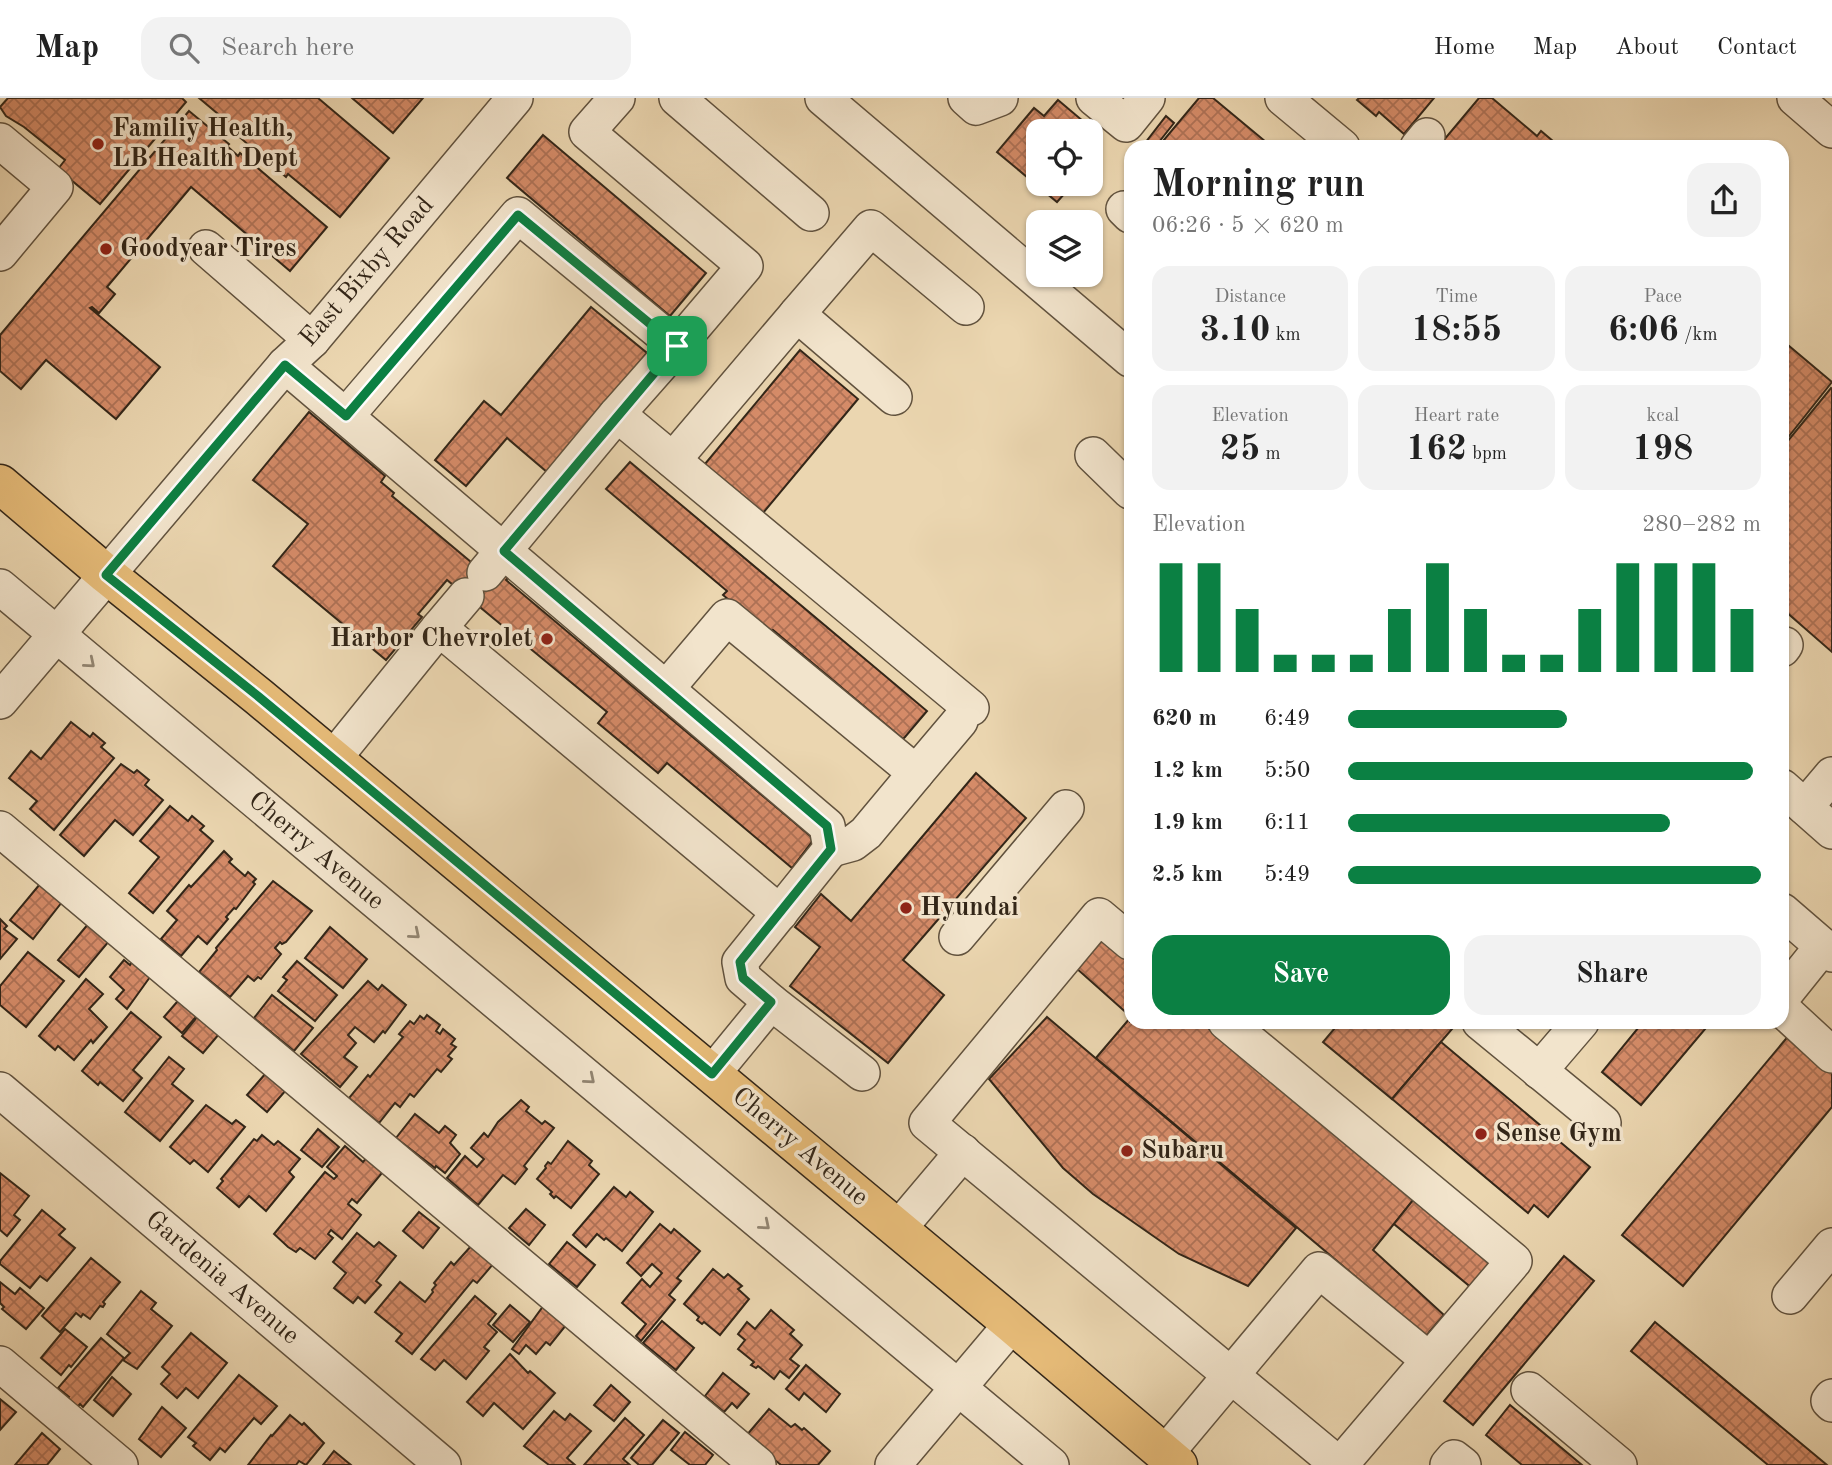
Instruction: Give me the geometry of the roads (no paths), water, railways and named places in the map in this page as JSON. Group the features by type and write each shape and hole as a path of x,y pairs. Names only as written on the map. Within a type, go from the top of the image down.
{"main road":[{"name":"Cherry Avenue","path":"0,484 106,575 333,759 712,1074 1171,1459"}],"street":[{"name":"East Bixby Road","path":"0,701 285,365 312,340 515,98"},
{"path":"333,759 617,414 745,266 587,132 617,98"},
{"path":"677,98 811,213"},
{"path":"823,98 1124,354"},
{"path":"966,98 976,107 1000,98"},
{"path":"1094,98 1137,111"},
{"path":"1283,98 1334,140"},
{"path":"1794,98 1832,130"},
{"path":"0,141 55,187 0,253"},
{"path":"346,416 518,215 677,346"},
{"path":"673,460 871,228 966,307"},
{"path":"206,248 312,340"},
{"path":"797,314 894,397"},
{"path":"285,365 346,416 485,574 667,689 827,826 831,849"},
{"path":"617,414 966,714 866,832 853,843 831,849 740,962 743,978 862,1073"},
{"path":"1093,455 1124,485"},
{"name":"Cherry Avenue","path":"0,587 1051,1465"},
{"path":"667,689 727,617 916,773"},
{"path":"439,628 780,913"},
{"path":"1832,775 1793,797 1832,831"},
{"path":"957,937 1066,808"},
{"path":"0,829 758,1465"},
{"path":"1124,937 1099,916 928,1123 1340,1465 1514,1261 1234,1029"},
{"path":"1789,916 1826,940 1789,989"},
{"path":"712,1074 771,1002"},
{"path":"1789,1015 1832,1055"},
{"path":"1488,1029 1603,1123"},
{"path":"1539,1071 1575,1029"},
{"name":"Gardenia Avenue","path":"0,1090 443,1465"},
{"path":"898,1229 963,1152"},
{"path":"1790,1296 1832,1246"},
{"path":"1171,1459 1232,1376 1319,1270 1429,1360"},
{"path":"893,1465 1012,1324"},
{"path":"0,1364 120,1465"},
{"path":"1529,1390 1619,1465"},
{"path":"1832,1397 1829,1401 1832,1404"},
{"path":"1448,1465 1454,1458 1463,1465"}],"place":[{"name":"Familiy Health, LB Health Dept","path":"98,144"},
{"name":"Goodyear Tires","path":"106,249"},
{"name":"Harbor Chevrolet","path":"547,639"},
{"name":"Hyundai","path":"906,908"},
{"name":"Sense Gym","path":"1481,1134"},
{"name":"Subaru","path":"1127,1151"}]}
